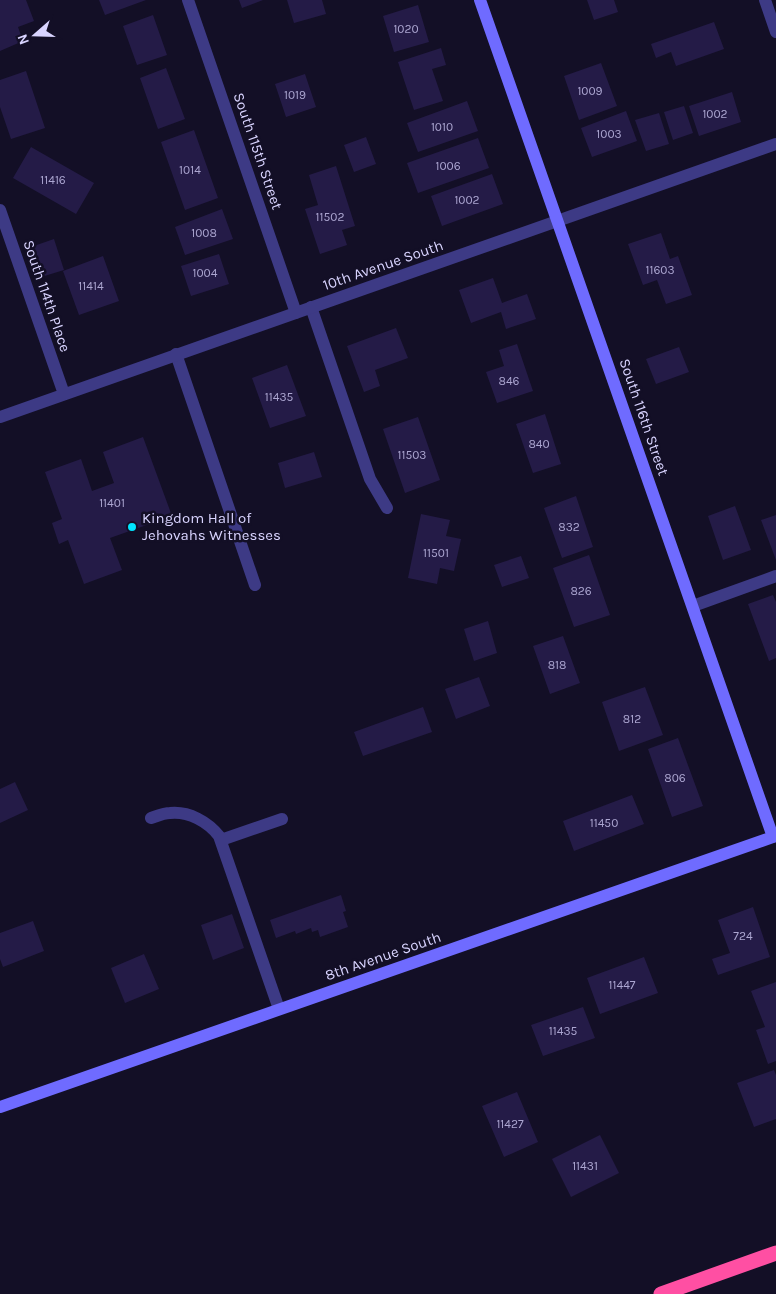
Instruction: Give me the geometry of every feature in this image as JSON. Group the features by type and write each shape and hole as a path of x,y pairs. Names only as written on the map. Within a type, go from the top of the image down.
{"highway":[{"path":"661,1294 776,1253"}],"street":[{"name":"South 115th Street","path":"188,0 296,312"},
{"name":"South 116th Street","path":"480,0 775,839"},
{"path":"765,0 776,32"},
{"name":"10th Avenue South","path":"0,417 776,144"},
{"name":"South 114th Place","path":"0,210 64,394"},
{"path":"311,307 370,480 387,508"},
{"path":"176,354 255,585"},
{"path":"693,606 776,576"},
{"path":"151,818 171,812 189,815 203,821 216,831 221,840 280,1009"},
{"path":"221,840 282,820"},
{"name":"8th Avenue South","path":"0,1107 775,839"}],"building":[{"path":"0,0 26,0 34,21 18,27 23,41 0,51"},
{"path":"99,0 146,0 105,15"},
{"path":"239,0 263,0 242,8"},
{"path":"287,0 322,0 326,14 294,23"},
{"path":"587,0 614,0 618,12 594,20"},
{"path":"418,5 429,42 394,52 383,16"},
{"path":"153,15 167,55 137,65 123,26"},
{"path":"714,22 724,49 676,66 671,52 656,58 651,44"},
{"path":"441,48 446,65 432,69 443,101 414,110 398,62"},
{"path":"601,63 617,106 579,120 564,76"},
{"path":"166,68 185,119 158,129 140,78"},
{"path":"26,71 45,128 11,139 0,107 0,80"},
{"path":"305,74 316,107 286,117 275,84"},
{"path":"732,92 741,122 699,136 689,106"},
{"path":"467,101 478,131 418,152 407,123"},
{"path":"684,106 693,133 673,140 664,112"},
{"path":"626,111 637,141 592,157 581,128"},
{"path":"659,113 669,144 646,151 635,120"},
{"path":"194,130 218,198 185,210 161,142"},
{"path":"366,137 376,164 354,172 344,145"},
{"path":"478,138 489,168 418,193 407,163"},
{"path":"31,147 94,183 76,214 13,178"},
{"path":"336,166 355,226 342,230 347,245 320,254 305,209 318,205 309,175"},
{"path":"492,174 503,204 442,226 431,196"},
{"path":"222,209 233,239 185,255 175,227"},
{"path":"661,233 670,259 678,256 692,295 666,304 657,280 643,285 628,244"},
{"path":"54,239 64,270 38,278 28,248"},
{"path":"219,254 229,284 191,296 181,266"},
{"path":"103,256 119,301 79,315 63,271"},
{"path":"493,278 502,303 527,294 536,319 506,329 501,312 471,323 459,290"},
{"path":"396,328 408,358 375,370 380,386 364,392 347,346"},
{"path":"517,344 533,391 497,403 486,372 504,366 499,350"},
{"path":"679,347 689,372 656,384 646,359"},
{"path":"287,365 306,416 270,428 252,378"},
{"path":"545,414 561,464 533,473 516,424"},
{"path":"418,417 440,480 405,493 383,429"},
{"path":"143,437 172,516 110,538 122,570 84,584 68,540 59,544 52,523 62,519 45,472 81,459 92,491 114,483 103,452"},
{"path":"314,452 322,477 285,488 278,463"},
{"path":"576,496 593,547 562,558 544,508"},
{"path":"735,506 751,550 723,560 708,516"},
{"path":"421,514 450,520 446,536 461,539 454,571 440,568 437,584 408,578"},
{"path":"776,515 776,560 761,520"},
{"path":"589,555 610,615 574,627 553,568"},
{"path":"521,556 529,578 502,587 494,565"},
{"path":"773,595 776,602 776,658 769,661 748,604"},
{"path":"488,621 497,653 474,661 464,629"},
{"path":"563,636 580,683 550,694 533,646"},
{"path":"479,677 490,706 456,719 445,689"},
{"path":"645,687 663,735 619,751 602,702"},
{"path":"423,707 432,732 363,756 354,732"},
{"path":"678,738 703,806 672,817 648,749"},
{"path":"15,782 28,810 0,823 0,789"},
{"path":"632,795 644,824 574,851 563,821"},
{"path":"341,895 346,911 343,912 348,927 320,937 318,930 312,932 311,928 296,934 295,931 276,938 270,920"},
{"path":"753,907 770,957 718,975 712,959 730,953 718,920"},
{"path":"232,914 244,948 213,960 201,925"},
{"path":"33,921 44,951 3,967 0,959 0,933"},
{"path":"144,954 159,989 125,1003 111,968"},
{"path":"644,957 658,993 600,1014 587,978"},
{"path":"776,982 776,1061 768,1064 756,1030 765,1027 751,991"},
{"path":"583,1007 595,1038 543,1056 531,1025"},
{"path":"774,1070 776,1075 776,1119 754,1127 737,1083"},
{"path":"517,1092 538,1142 504,1157 482,1106"},
{"path":"600,1135 619,1173 571,1197 552,1159"}],"place":[{"name":"Kingdom Hall of Jehovahs Witnesses","path":"132,527"}]}
